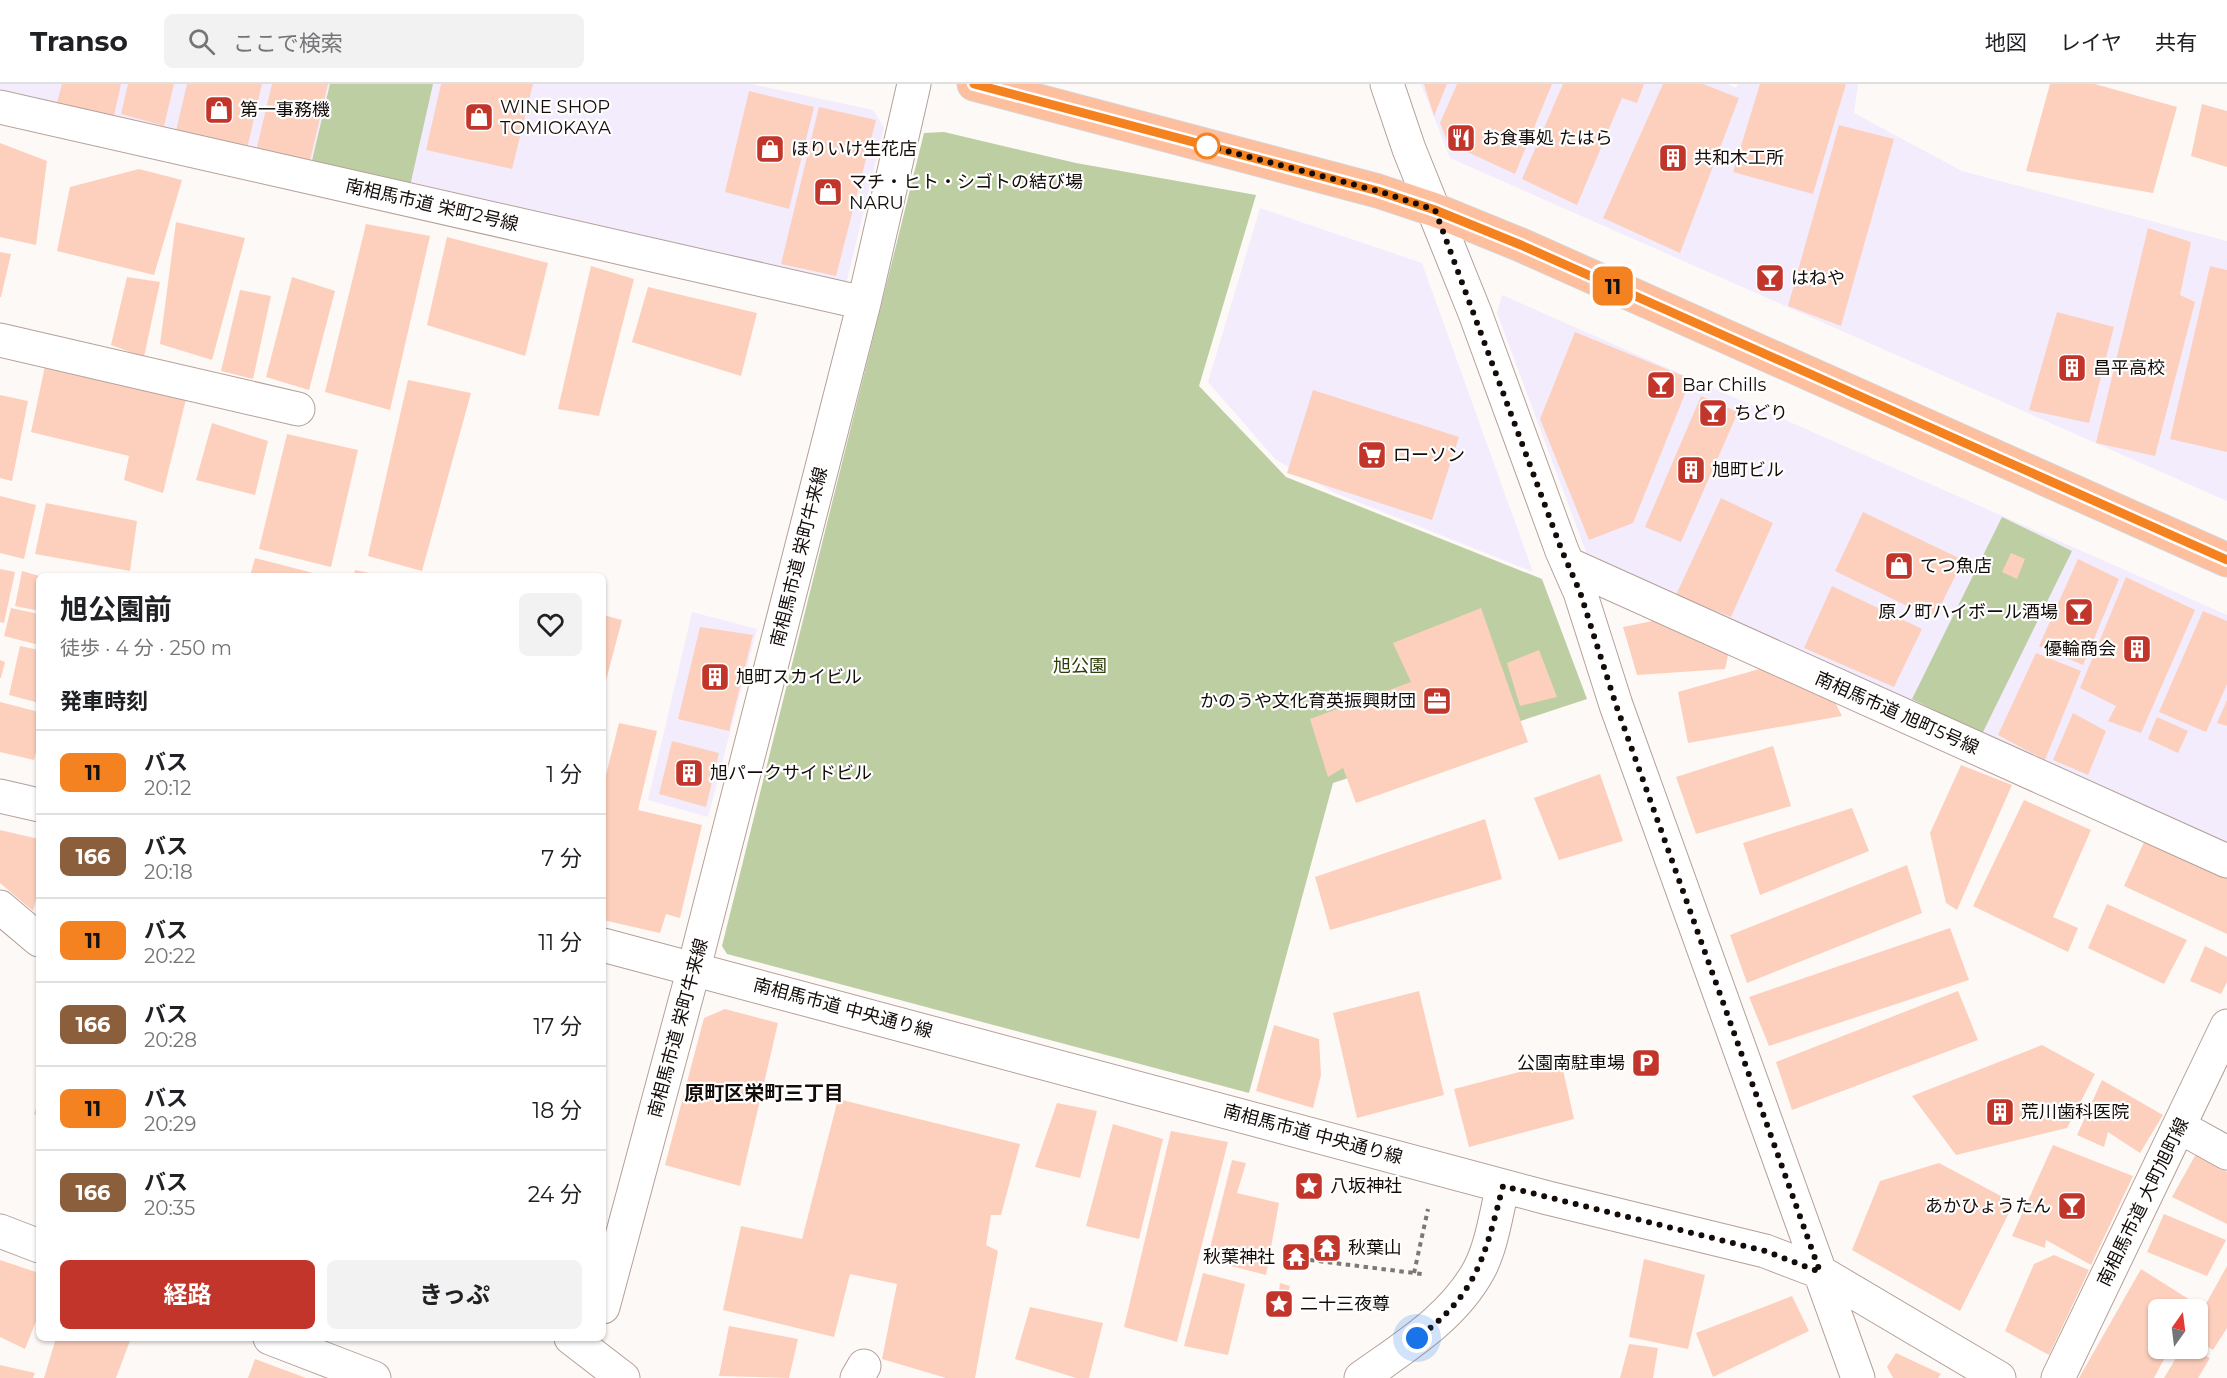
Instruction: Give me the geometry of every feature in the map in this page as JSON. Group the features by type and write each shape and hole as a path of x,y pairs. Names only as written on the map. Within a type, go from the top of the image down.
{"main road":[{"path":"974,84 1378,191 1435,210 1521,245 2227,560"}],"street":[{"name":"南相馬市道 栄町牛来線","path":"606,1295 694,968 864,303 914,84"},
{"path":"1387,84 1409,149 1435,210 1568,564 1616,705 1858,1378"},
{"name":"南相馬市道 栄町2号線","path":"0,106 864,303"},
{"path":"0,340 298,409"},
{"name":"南相馬市道 旭町5号線","path":"1568,564 2227,861"},
{"path":"0,796 36,805"},
{"path":"0,907 36,937"},
{"name":"南相馬市道 中央通り線","path":"606,946 1503,1186 1765,1251 1820,1272 1999,1378"},
{"name":"南相馬市道 大町旭町線","path":"2058,1378 2227,1026"},
{"path":"2180,1127 2227,1153"},
{"path":"1361,1378 1432,1327 1466,1291 1480,1269 1503,1186"},
{"path":"0,1231 36,1245"},
{"path":"278,1341 374,1378"},
{"path":"585,1352 622,1378"}],"path":[{"path":"1414,1273 1429,1209"},
{"path":"1310,1260 1472,1280"}],"shaded area":[{"path":"0,84 751,84 873,110 884,127 845,289 0,89"},
{"path":"1421,84 1727,84 1736,88 1738,84 1858,84 1854,113 1962,171 2227,241 2227,501 1450,158"},
{"path":"1260,208 1422,263 1533,572 1333,492 1276,460 1208,382"},
{"path":"1502,295 2227,615 2227,847 1589,560 1497,313"},
{"path":"692,612 757,629 708,817 648,800"}],"green space":[{"path":"330,84 433,84 410,186 311,165"},
{"name":"旭公園","path":"944,132 1076,163 1256,195 1199,386 1286,477 1542,579 1587,699 1333,783 1249,1093 727,954 722,946 924,133"},
{"path":"2002,517 2072,551 1982,734 1912,699"}],"building":[{"path":"62,84 121,84 113,120 56,106"},
{"path":"128,84 174,84 164,126 121,114"},
{"name":"第一事務機","path":"187,84 262,84 246,153 175,135"},
{"path":"272,84 328,84 308,169 255,155"},
{"name":"WINE SHOP TOMIOKAYA","path":"441,84 533,84 512,169 426,150"},
{"path":"1424,84 1447,84 1434,116"},
{"path":"1457,84 1552,84 1515,174 1448,143 1440,123"},
{"path":"1563,84 1644,84 1637,103 1622,98 1577,205 1522,179"},
{"name":"共和木工所","path":"1663,84 1703,84 1739,98 1680,253 1603,218"},
{"path":"1760,84 1846,84 1813,194 1733,172"},
{"path":"2050,84 2095,84 2177,107 2153,193 2026,171"},
{"name":"ほりいけ生花店","path":"749,91 814,107 789,209 725,192"},
{"path":"2202,104 2227,111 2227,167 2191,156"},
{"name":"マチ・ヒト・シゴトの結び場 NARU","path":"819,107 876,120 836,276 781,264"},
{"path":"1839,125 1894,139 1841,326 1788,306"},
{"path":"0,143 47,161 36,245 0,237"},
{"path":"139,169 182,180 154,275 57,251 70,187"},
{"path":"176,222 245,238 212,360 160,344"},
{"path":"366,224 430,236 390,410 325,392"},
{"path":"2148,228 2191,242 2180,295 2195,302 2155,456 2096,443"},
{"path":"447,237 548,263 525,356 427,325"},
{"path":"0,252 11,254 1,297 0,297"},
{"path":"591,266 634,279 599,416 558,409"},
{"path":"2210,266 2227,270 2227,452 2170,439"},
{"path":"127,277 160,282 144,357 111,345"},
{"path":"292,277 335,291 309,390 266,377"},
{"path":"648,287 757,313 741,376 632,342"},
{"path":"240,290 271,296 253,379 221,371"},
{"name":"昌平高校","path":"2057,312 2114,327 2089,423 2029,410"},
{"path":"1575,332 1691,379 1633,523 1589,540 1540,419"},
{"path":"45,366 186,399 163,493 124,480 129,456 31,432"},
{"path":"408,380 471,393 422,571 368,556"},
{"name":"ローソン","path":"1313,390 1459,437 1432,520 1287,473"},
{"path":"0,395 28,401 12,481 0,478"},
{"name":"旭町ビル","path":"1701,396 1738,412 1681,542 1645,527"},
{"path":"212,423 268,441 255,495 196,480"},
{"path":"287,434 358,450 331,567 259,549"},
{"path":"0,496 36,505 24,559 0,553"},
{"path":"1721,498 1773,523 1731,617 1676,595"},
{"path":"46,503 137,521 130,571 35,554"},
{"name":"てつ魚店","path":"1863,512 1963,560 1934,619 1835,571"},
{"path":"2011,553 2025,559 2017,579 2002,572"},
{"path":"255,558 313,573 251,573"},
{"name":"原ノ町ハイボール酒場","path":"2078,559 2119,579 2083,665 2039,646"},
{"path":"0,569 15,572 4,623 0,622"},
{"path":"355,570 370,573 354,573"},
{"path":"22,571 36,575 36,610 15,606"},
{"name":"優輪商会","path":"2126,577 2195,610 2141,733 2108,721 2116,706 2080,688"},
{"path":"1832,586 1922,629 1894,687 1804,648"},
{"path":"11,608 36,613 36,644 4,636"},
{"name":"かのうや文化育英振興財団","path":"1481,608 1528,742 1356,803 1343,768 1328,777 1310,719 1411,682 1393,643"},
{"path":"2203,611 2227,621 2227,684 2206,732 2159,712"},
{"path":"606,616 622,620 606,680"},
{"path":"1662,619 1729,651 1725,669 1637,675 1623,627"},
{"name":"旭町スカイビル","path":"700,627 753,635 729,731 678,719"},
{"path":"20,646 36,649 36,702 9,695"},
{"path":"1539,650 1557,697 1520,706 1507,663"},
{"path":"2036,653 2081,671 2045,760 1998,735"},
{"path":"0,660 5,662 1,678 0,678"},
{"path":"1763,668 1835,702 1842,716 1688,743 1678,692"},
{"path":"2227,700 2227,726 2217,723"},
{"path":"0,702 36,711 34,760 0,752"},
{"path":"2073,713 2106,731 2088,775 2053,760"},
{"path":"2157,717 2188,731 2178,753 2148,739"},
{"path":"619,723 657,731 638,810 702,825 680,918 666,914 660,933 606,921 606,775"},
{"name":"旭パークサイドビル","path":"672,741 719,753 706,807 659,794"},
{"path":"1773,746 1791,806 1696,834 1676,777"},
{"path":"1961,765 2012,785 1957,910 1946,903 1930,833"},
{"path":"1600,774 1623,841 1559,860 1534,798"},
{"path":"2024,800 2091,830 2053,917 2078,928 2068,952 1973,906"},
{"path":"1852,808 1869,851 1760,895 1743,843"},
{"path":"1485,819 1502,879 1330,930 1315,877"},
{"path":"0,830 36,838 36,900 33,911 0,883"},
{"path":"2144,842 2227,878 2227,934 2124,886"},
{"path":"1907,865 1922,913 1747,983 1730,935"},
{"path":"2107,904 2187,940 2164,984 2088,948"},
{"path":"1950,928 1969,980 1769,1046 1749,997"},
{"path":"2205,946 2227,957 2227,982 2221,994 2190,981"},
{"path":"1419,991 1444,1095 1357,1118 1333,1013"},
{"path":"1958,991 1978,1040 1792,1110 1776,1062"},
{"path":"725,1009 778,1023 740,1186 665,1165 704,1018"},
{"path":"1274,1025 1319,1039 1321,1075 1313,1108 1256,1091"},
{"name":"荒川歯科医院","path":"2042,1045 2095,1074 2067,1128 1956,1155 1912,1096"},
{"path":"1561,1061 1574,1119 1469,1147 1454,1089"},
{"path":"2102,1080 2163,1115 2140,1153 2108,1132 2104,1147 2077,1135"},
{"path":"838,1099 1020,1144 1001,1215 991,1215 986,1245 998,1251 975,1378 946,1378 882,1359 897,1284 850,1274 834,1337 723,1310 741,1226 802,1239"},
{"path":"1057,1103 1097,1111 1080,1178 1035,1167"},
{"path":"1113,1124 1163,1139 1139,1239 1086,1226"},
{"path":"1171,1131 1228,1142 1177,1342 1124,1327"},
{"name":"あかひょうたん","path":"2053,1145 2133,1176 2091,1265 2046,1240 2045,1248 2012,1236"},
{"path":"2196,1154 2227,1172 2227,1224 2172,1197"},
{"path":"1232,1160 1246,1163 1237,1193 1279,1203 1266,1275 1207,1260"},
{"path":"1939,1163 2014,1203 1960,1311 1852,1250 1880,1181"},
{"path":"2164,1214 2226,1240 2207,1276 2147,1252"},
{"name":"秋葉神社","path":"1289,1244 1308,1248 1303,1270 1285,1266"},
{"path":"2054,1255 2089,1270 2049,1355 2005,1331 2034,1264"},
{"path":"1644,1259 1705,1275 1688,1349 1629,1337"},
{"path":"0,1260 36,1272 36,1322 25,1349 0,1337"},
{"path":"2227,1266 2227,1328 2213,1350 2208,1347 2208,1300"},
{"path":"2141,1269 2189,1299 2148,1299 2148,1359 2164,1359 2154,1378 2079,1378"},
{"path":"1203,1273 1245,1284 1228,1355 1184,1346"},
{"path":"1280,1283 1290,1286 1288,1293 1279,1291"},
{"path":"1273,1296 1288,1301 1285,1309 1271,1306"},
{"path":"1792,1296 1809,1331 1713,1377 1696,1333"},
{"path":"1030,1307 1103,1323 1089,1378 1076,1378 1015,1359"},
{"path":"729,1326 798,1339 789,1378 719,1376"},
{"path":"55,1341 130,1341 116,1378 44,1378"},
{"path":"1629,1344 1658,1348 1653,1378 1620,1378"},
{"path":"1896,1353 1941,1374 1938,1378 1893,1378 1887,1367"},
{"path":"2210,1358 2198,1378 2164,1378 2175,1359"},
{"path":"255,1359 306,1378 248,1378"},
{"path":"0,1365 35,1373 33,1378 0,1378"}],"bus line":[{"name":"11","path":"974,84 1378,191 1435,210 1521,245 2227,560"}],"place":[{"name":"第一事務機","path":"219,110"},
{"name":"WINE SHOP TOMIOKAYA","path":"479,117"},
{"name":"お食事処 たはら","path":"1461,138"},
{"name":"ほりいけ生花店","path":"770,149"},
{"name":"共和木工所","path":"1673,158"},
{"name":"マチ・ヒト・シゴトの結び場 NARU","path":"828,192"},
{"name":"はねや","path":"1770,278"},
{"name":"昌平高校","path":"2072,368"},
{"name":"Bar Chills","path":"1661,385"},
{"name":"ちどり","path":"1713,413"},
{"name":"ローソン","path":"1372,455"},
{"name":"旭町ビル","path":"1691,470"},
{"name":"てつ魚店","path":"1899,566"},
{"name":"原ノ町ハイボール酒場","path":"2079,612"},
{"name":"優輪商会","path":"2137,649"},
{"name":"旭町スカイビル","path":"715,677"},
{"name":"かのうや文化育英振興財団","path":"1437,701"},
{"name":"旭パークサイドビル","path":"689,773"},
{"name":"公園南駐車場","path":"1646,1063"},
{"name":"荒川歯科医院","path":"2000,1112"},
{"name":"八坂神社","path":"1309,1186"},
{"name":"あかひょうたん","path":"2072,1206"},
{"name":"秋葉山","path":"1327,1248"},
{"name":"秋葉神社","path":"1296,1257"},
{"name":"二十三夜尊","path":"1279,1304"}],"district":[{"name":"原町区栄町三丁目","path":"764,1093"}],"route":[{"path":"1207,146 1197,143 1378,191 1435,210 1562,551 1580,592 1616,705 1820,1272 1765,1251 1503,1186 1480,1269 1466,1291 1432,1327 1417,1338"}]}
